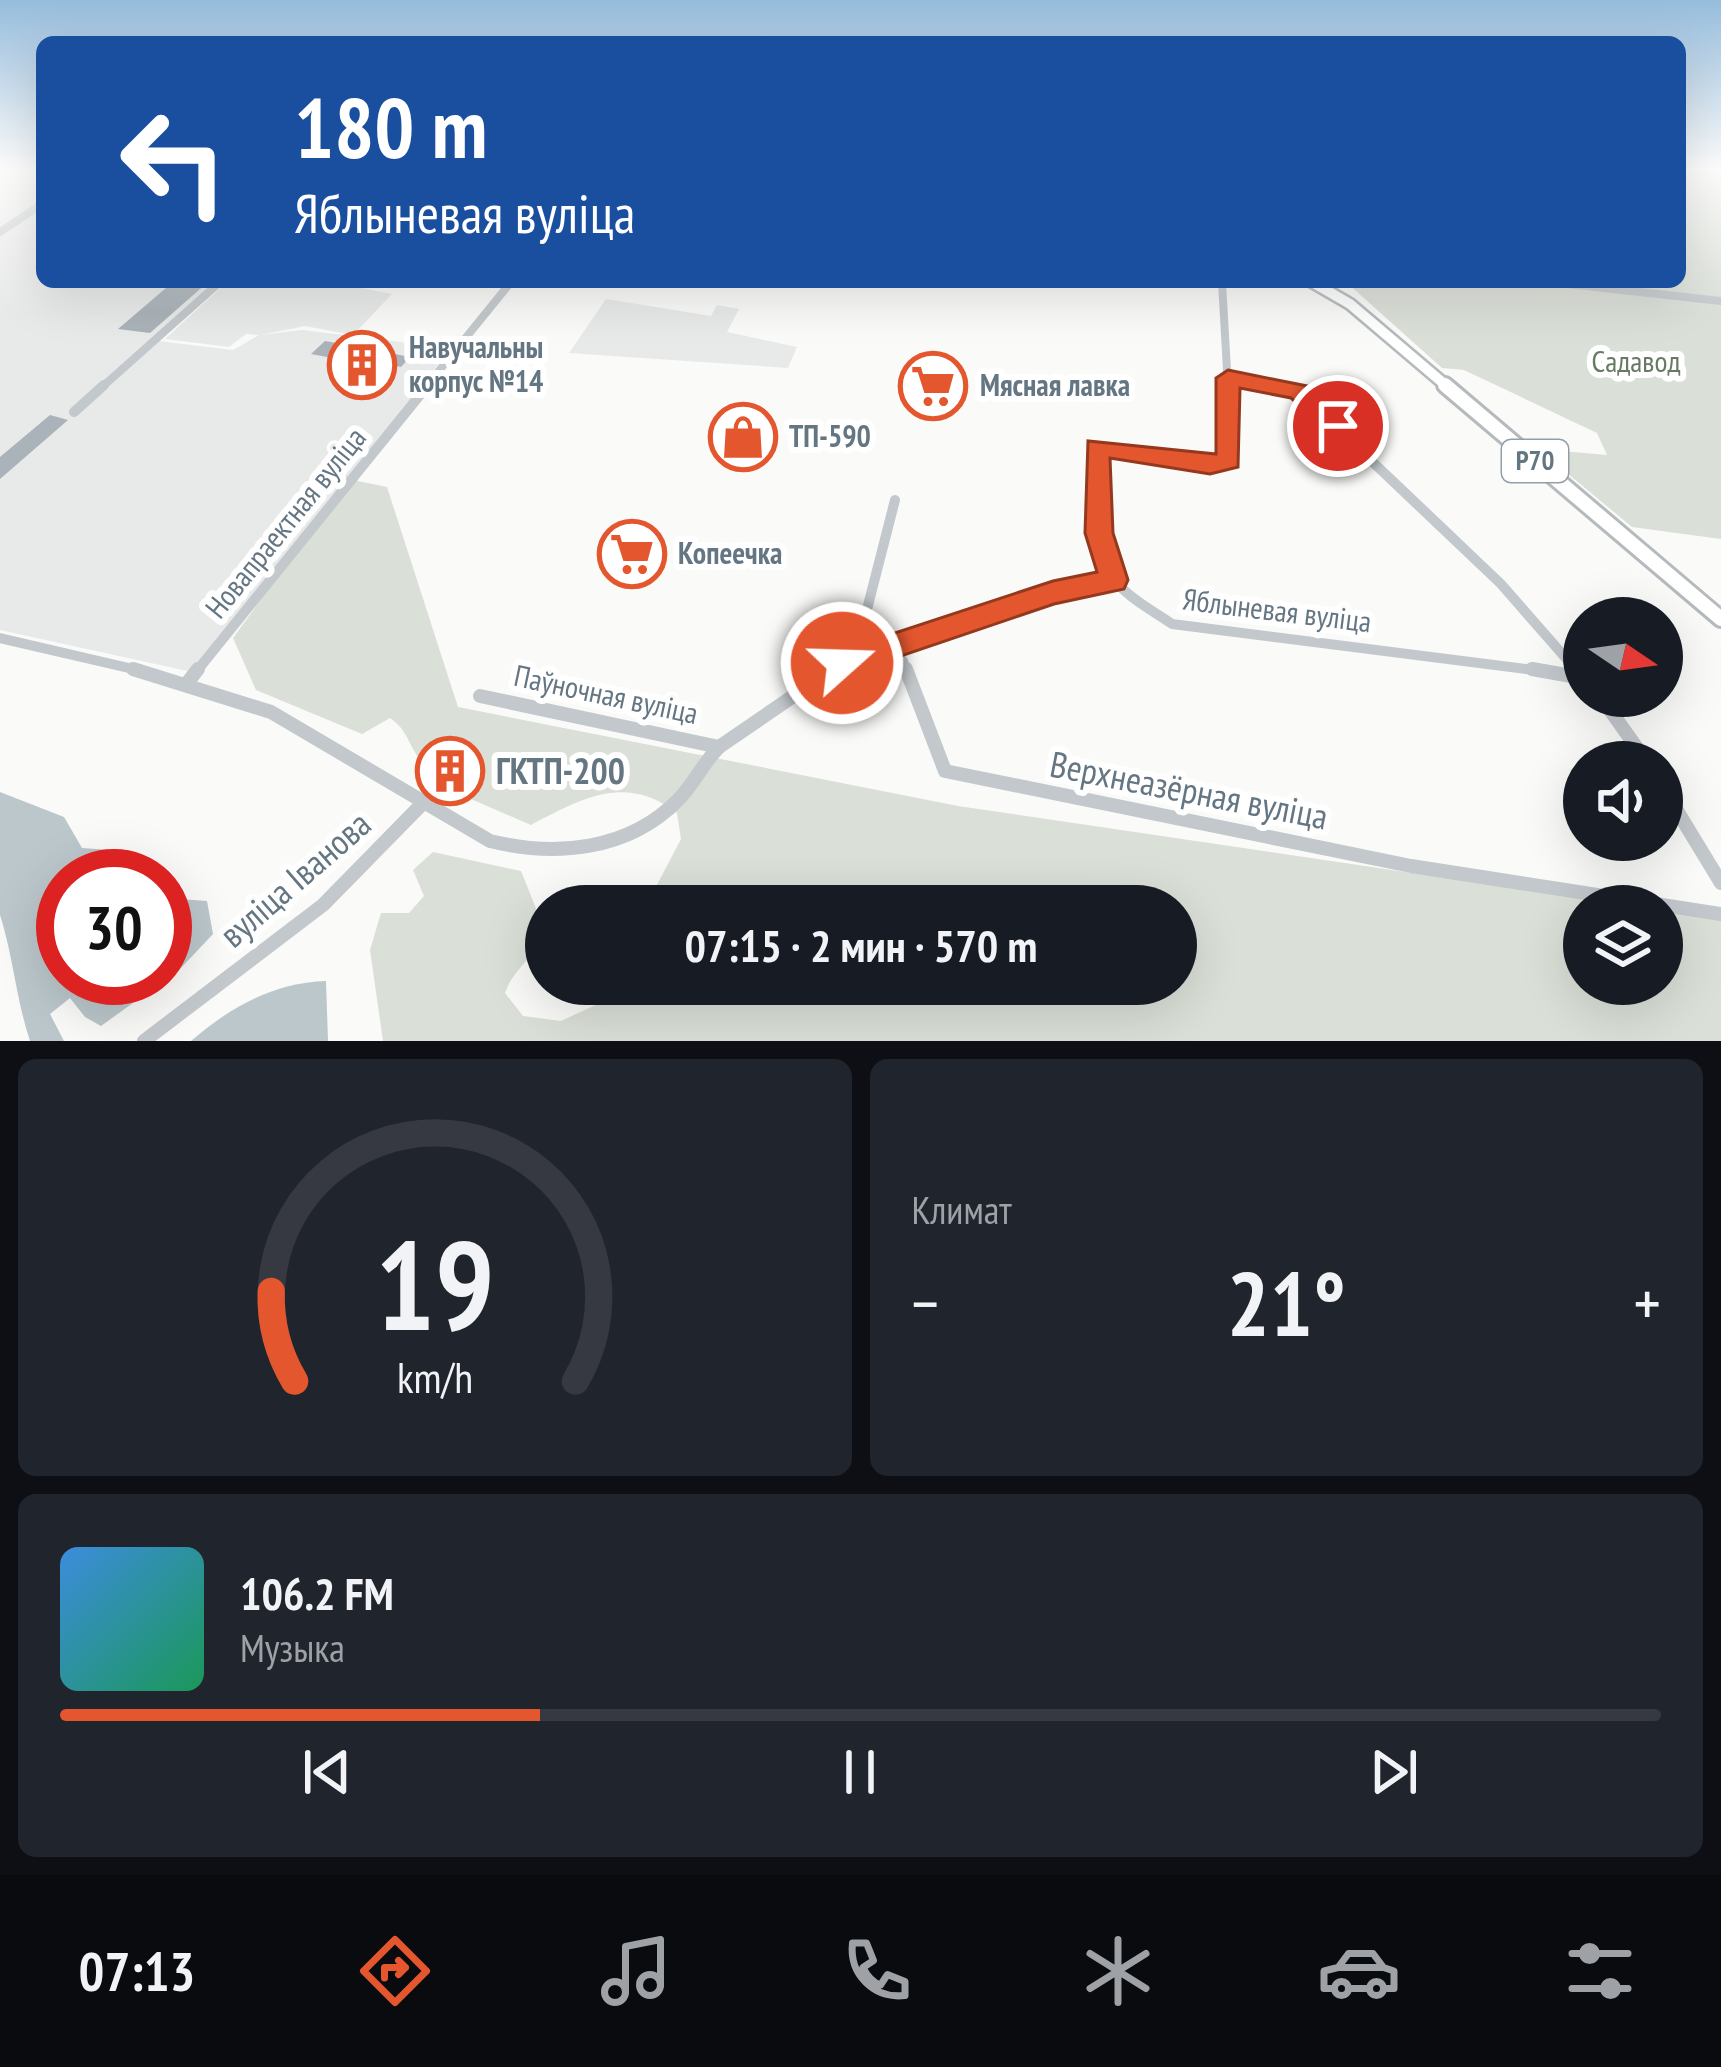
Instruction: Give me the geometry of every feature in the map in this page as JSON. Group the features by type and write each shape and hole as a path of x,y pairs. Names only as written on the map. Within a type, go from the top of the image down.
{"main road":[{"name":"Р70","path":"1322,288 1350,304 1721,619"}],"street":[{"path":"74,412 213,288"},
{"name":"Новапраектная вуліца","path":"188,682 506,288"},
{"path":"1114,580 1099,533 1097,447 1223,463 1232,454 1222,288"},
{"path":"1601,288 1721,302"},
{"path":"1228,378 1298,392 1501,584 1563,655"},
{"path":"842,663 863,626 895,500"},
{"name":"Яблыневая вуліца","path":"1114,580 1159,617 1188,629 1282,634 1563,675"},
{"name":"Паўночная вуліца","path":"480,695 719,747 842,663 1053,592 1114,580"},
{"name":"Верхнеазёрная вуліца","path":"863,626 892,646 915,684 945,771 1411,866 1721,914"},
{"path":"0,638 188,682 302,726 490,841 559,854 636,830 676,804 719,747"},
{"name":"вуліца Іванова","path":"143,1041 323,905 424,802"},
{"path":"1683,821 1721,883"}],"shaded area":[{"path":"0,218 36,218 36,288 207,288 150,340 233,350 259,335 246,334 229,347 165,339 220,288 361,288 392,294 353,335 305,326 261,335 302,330 451,348 192,672 0,630"},
{"path":"606,299 711,316 717,305 739,309 727,332 797,347 788,368 569,353"},
{"path":"0,792 64,817 82,848 96,849 36,849 36,1005 61,1005 50,1014 64,1041 30,1041 0,915"},
{"path":"192,900 207,901 213,934 192,956"},
{"path":"326,981 328,1041 191,1041 254,999 288,986"},
{"path":"76,1005 130,1005 101,1026"}],"green space":[{"name":"Садавод","path":"1686,218 1721,218 1721,539 1632,527 1538,449 1607,455 1597,433 1464,370 1442,368 1353,288 1686,288"},
{"path":"348,479 387,487 458,707 958,806 1563,895 1563,1005 1683,1005 1683,913 1721,918 1721,1041 383,1041 370,950 381,913 409,913 424,896 413,870 433,852 521,871 527,885 525,962 505,993 523,1016 561,1021 595,1005 1197,1005 1197,885 657,885 681,839 677,813 658,801 639,794 603,794 531,825 464,796 460,767 442,760 426,766 390,718 362,734 256,690 233,638"}],"building":[{"path":"166,288 201,288 150,333 118,329"},
{"name":"Навучальны корпус №14","path":"325,341 410,357 401,367 375,362 353,386 334,383 354,362 311,354"},
{"path":"50,415 68,420 0,479 0,457"}],"place":[{"name":"Навучальны корпус №14","path":"362,365"},
{"name":"Мясная лавка","path":"933,386"},
{"name":"ТП-590","path":"743,437"},
{"name":"Копеечка","path":"632,554"},
{"name":"ГКТП-200","path":"450,771"}],"route":[{"path":"842,663 1053,592 1114,580 1099,533 1097,447 1223,463 1232,457 1228,378 1298,392 1338,426"}]}
